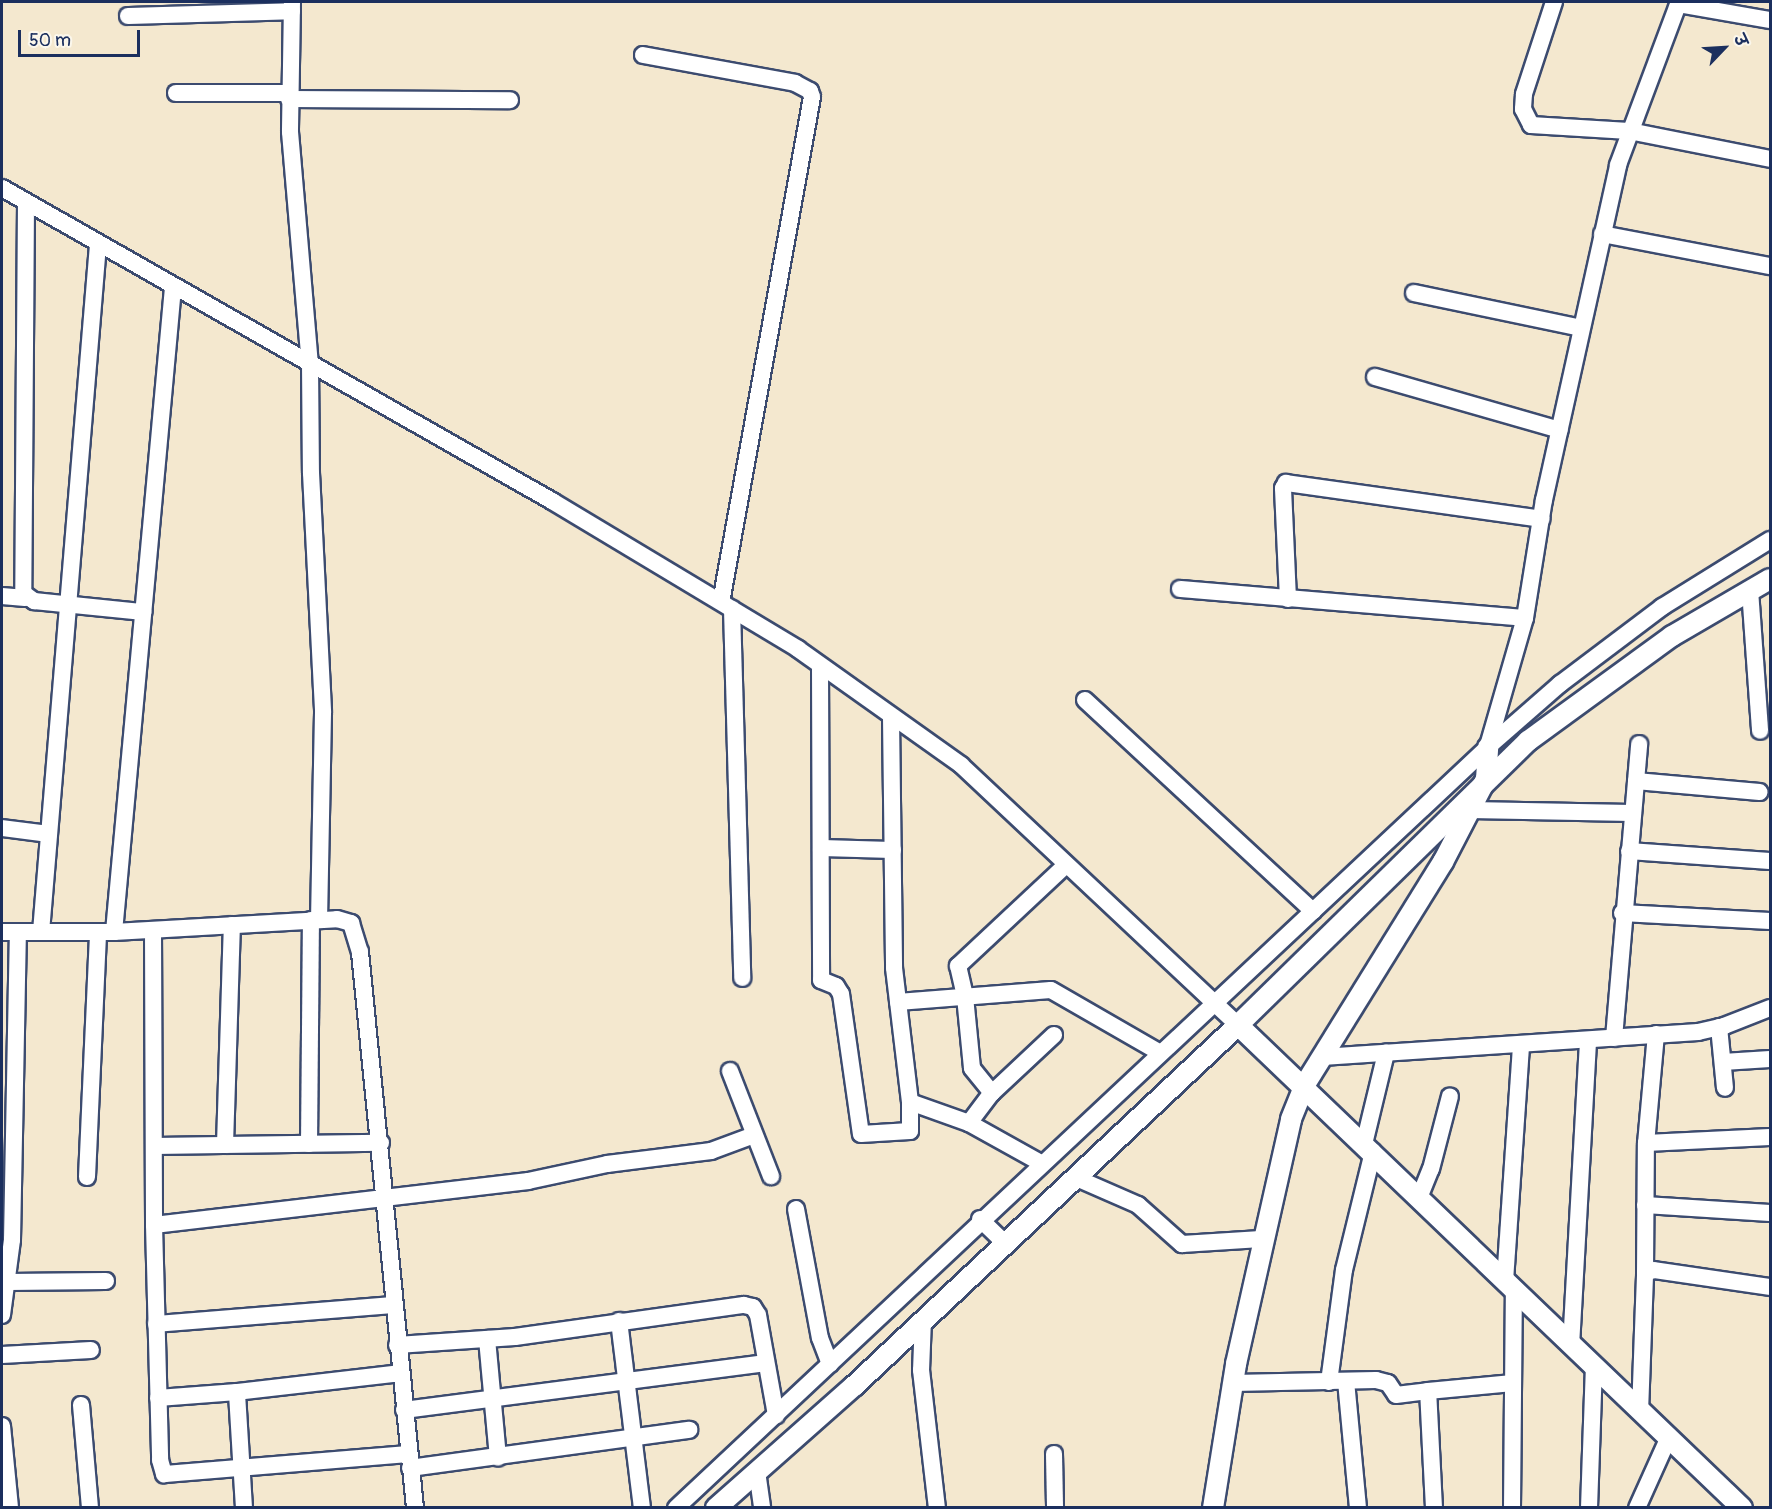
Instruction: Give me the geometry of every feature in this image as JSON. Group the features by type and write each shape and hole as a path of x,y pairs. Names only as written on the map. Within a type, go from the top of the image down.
{"street":[{"path":"1554,2 1524,94 1526,120 1531,125 1629,131 1770,159"},
{"path":"1213,1508 1233,1383 1261,1239 1291,1119 1304,1086 1443,862 1470,810 1487,764 1525,618 1541,519 1581,328 1602,234 1629,131 1678,3 1770,21"},
{"path":"128,16 292,6 289,96 310,364 311,473 323,713 323,858 315,920 309,1144"},
{"path":"643,55 795,83 810,91 812,97 727,605 742,978"},
{"path":"176,93 510,100"},
{"path":"3,190 727,605 820,666 961,765 1304,1086 1571,1346 1742,1508"},
{"path":"25,598 26,202"},
{"path":"1602,234 1770,266"},
{"path":"40,932 98,245"},
{"path":"87,1177 106,932 143,612 173,287"},
{"path":"1414,293 1581,328"},
{"path":"1375,377 1560,430"},
{"path":"1288,598 1283,488 1286,483 1541,519"},
{"path":"716,1508 923,1319 1041,1162 1159,1052 1226,1014 1487,764 1560,684 1662,607 1770,540"},
{"path":"676,1508 830,1364 991,1230 1074,1177 1226,1014 1313,911 1487,764 1615,675 1770,579"},
{"path":"1180,589 1525,618"},
{"path":"1750,590 1760,731"},
{"path":"2,596 68,606 143,612"},
{"path":"820,666 821,980 837,986 841,994 859,1130 866,1135 906,1134 910,1131 910,1102 898,1002 891,717"},
{"path":"1085,700 1313,911"},
{"path":"1614,1038 1622,913 1639,744"},
{"path":"1636,781 1760,792"},
{"path":"1470,810 1632,813"},
{"path":"2,828 49,834"},
{"path":"821,848 893,850"},
{"path":"1629,850 1770,861"},
{"path":"992,1094 972,1068 965,996 958,966 1066,865"},
{"path":"1622,913 1770,921"},
{"path":"2,1315 8,1282 10,932 106,932 315,920 351,923 357,937 381,1143 400,1373 415,1508"},
{"path":"225,1145 232,925"},
{"path":"153,930 156,1324 160,1460 165,1474 498,1457 689,1430"},
{"path":"898,1002 1051,990 1159,1052"},
{"path":"1322,1057 1588,1041 1656,1034 1719,1027 1770,1008"},
{"path":"1719,1027 1725,1088"},
{"path":"1640,1412 1645,1273 1646,1143 1656,1034"},
{"path":"969,1123 992,1094 1054,1035"},
{"path":"1571,1346 1588,1041"},
{"path":"1512,1508 1513,1383 1510,1286 1521,1045"},
{"path":"1358,1508 1338,1381 1344,1270 1386,1053"},
{"path":"1723,1062 1770,1059"},
{"path":"730,1071 771,1176"},
{"path":"1419,1198 1450,1096"},
{"path":"910,1102 969,1123 1041,1162"},
{"path":"154,1225 385,1199 711,1150 754,1135"},
{"path":"1646,1143 1770,1137"},
{"path":"154,1146 381,1143"},
{"path":"1074,1177 1138,1205 1182,1244 1261,1239"},
{"path":"1645,1205 1770,1213"},
{"path":"796,1209 820,1338 830,1364"},
{"path":"1645,1273 1654,1270 1770,1287"},
{"path":"8,1282 106,1281"},
{"path":"156,1324 394,1305"},
{"path":"398,1346 487,1339 744,1305 753,1307 758,1315 776,1415"},
{"path":"923,1319 921,1370 937,1508"},
{"path":"619,1321 642,1508"},
{"path":"487,1339 498,1457"},
{"path":"2,1355 91,1350"},
{"path":"404,1410 766,1363"},
{"path":"1589,1508 1594,1368"},
{"path":"158,1398 237,1392 400,1373"},
{"path":"1233,1383 1384,1381 1396,1395 1513,1383"},
{"path":"1428,1391 1434,1508"},
{"path":"237,1392 244,1508"},
{"path":"81,1405 90,1508"},
{"path":"2,1426 10,1508"},
{"path":"1637,1508 1668,1439"},
{"path":"1054,1454 1055,1508"},
{"path":"757,1471 762,1508"}]}
